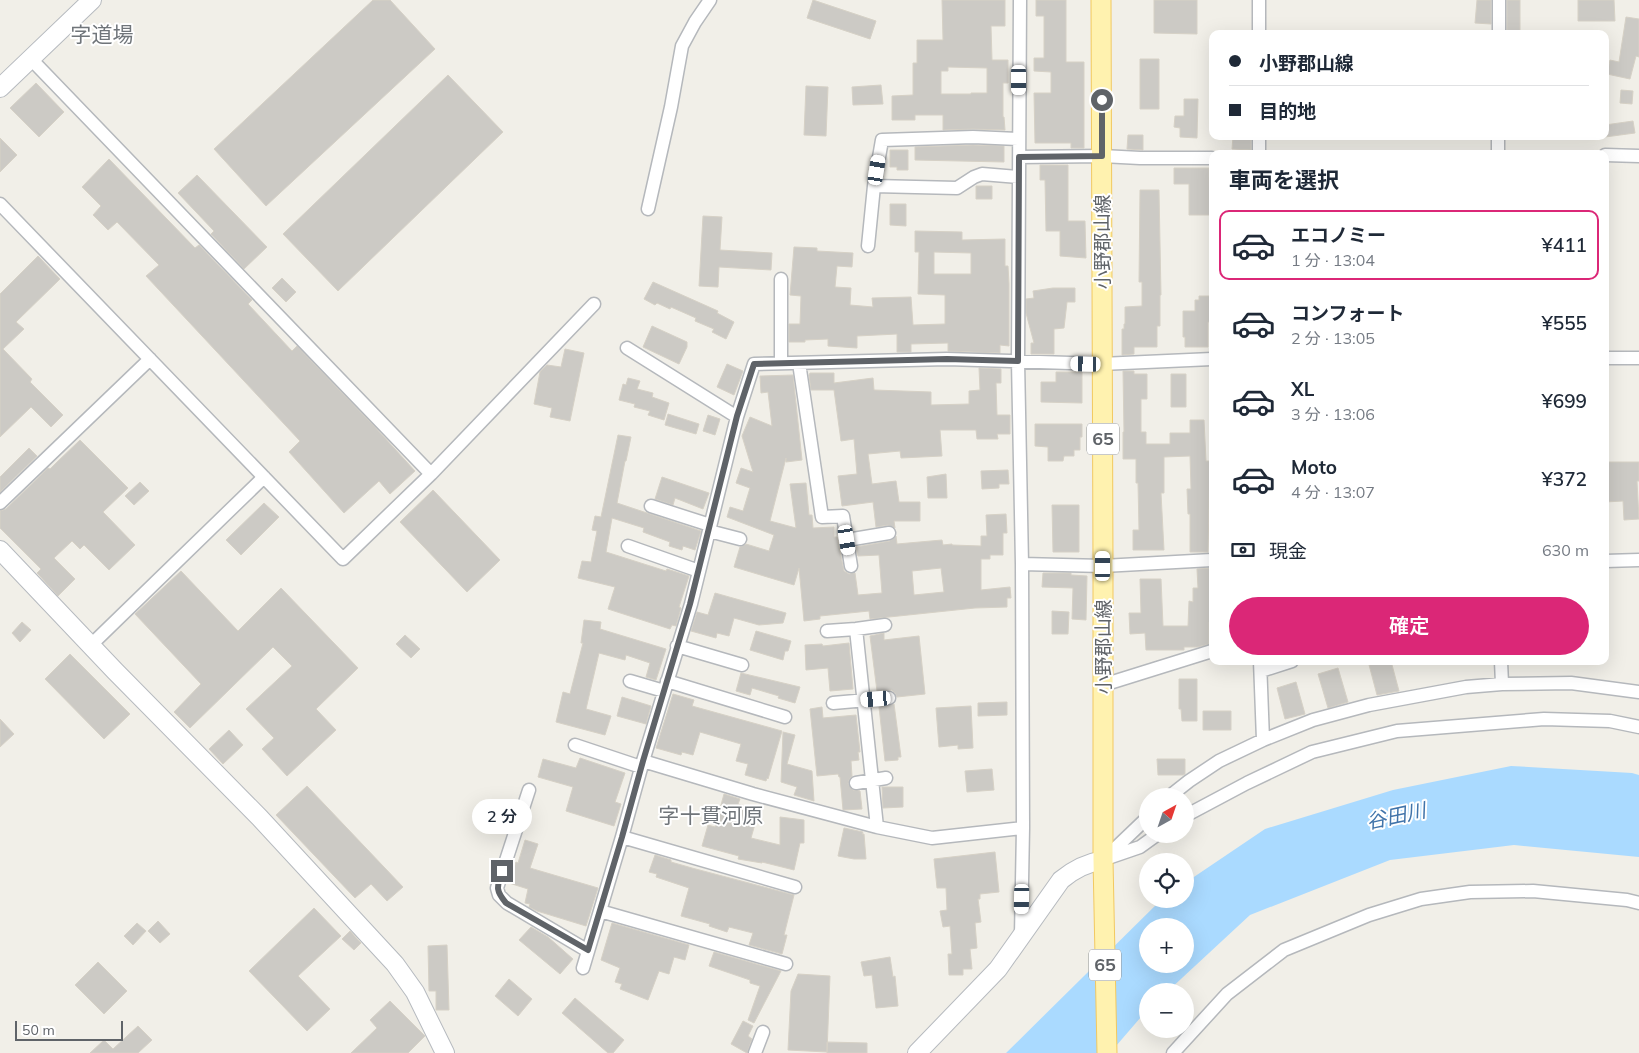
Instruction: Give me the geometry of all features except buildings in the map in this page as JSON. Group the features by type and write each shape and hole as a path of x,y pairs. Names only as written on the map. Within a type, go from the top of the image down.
{"main road":[{"name":"小野郡山線","path":"1100,0 1104,685 1103,868 1107,1053"}],"street":[{"path":"0,88 92,0"},
{"path":"648,210 671,108 682,46 710,0"},
{"path":"1020,0 1018,361 1022,564 1023,828 1021,935"},
{"path":"1259,0 1259,30"},
{"path":"1499,0 1499,30"},
{"path":"30,58 431,474"},
{"path":"868,246 874,186 882,140 973,137 1019,139"},
{"path":"1609,155 1639,156"},
{"path":"1019,157 1209,158"},
{"path":"874,186 957,188 982,174 1019,177"},
{"path":"0,204 344,559 431,474 594,304"},
{"path":"781,279 781,364"},
{"path":"627,348 737,416"},
{"path":"1609,358 1639,358"},
{"path":"0,503 150,359"},
{"path":"583,968 690,604 737,416 754,364 947,359 1101,364 1209,359"},
{"path":"799,363 822,517 843,516 851,566"},
{"path":"90,645 264,477"},
{"path":"651,506 740,539"},
{"path":"847,540 889,533"},
{"path":"628,546 699,571"},
{"path":"0,550 90,645 260,818 395,964 415,992 445,1053"},
{"path":"1022,564 1103,566 1209,560"},
{"path":"1609,561 1639,560"},
{"path":"828,631 885,625"},
{"path":"856,629 877,827"},
{"path":"677,646 742,665"},
{"path":"1104,685 1209,652"},
{"path":"1501,665 1502,684"},
{"path":"1260,666 1263,740"},
{"path":"630,681 665,686 784,717"},
{"path":"1180,788 1219,761 1263,740 1313,720 1370,705 1466,687 1502,684 1571,683 1639,692"},
{"path":"833,703 889,698"},
{"path":"1194,811 1312,752 1397,731 1544,719 1610,722 1639,728"},
{"path":"575,745 877,827 932,838 1023,828"},
{"path":"856,783 886,778"},
{"path":"528,790 497,888 499,895 506,903 588,950"},
{"path":"1103,868 1139,826"},
{"path":"622,837 795,887"},
{"path":"917,1053 998,969 1061,880 1071,871 1085,864 1103,868 1146,843"},
{"path":"1173,1053 1226,994 1284,950 1386,910 1421,899 1470,892 1533,891 1627,900 1639,903"},
{"path":"600,911 786,964"},
{"path":"755,1053 763,1032"}],"water":[{"name":"谷田川","path":"1511,766 1632,773 1639,775 1639,857 1514,845 1390,860 1250,915 1194,967 1194,918 1143,918 1153,908 1194,908 1194,877 1265,829 1393,790"},
{"path":"1139,922 1139,973 1187,973 1177,983 1139,983 1139,1019 1110,1053 1006,1053"}],"district":[{"name":"字道場","path":"102,35"},
{"name":"字十貫河原","path":"711,816"}],"route":[{"path":"502,871 497,888 499,895 506,903 588,950 690,604 737,416 754,364 947,359 1018,361 1019,157 1102,156 1102,100"}]}
